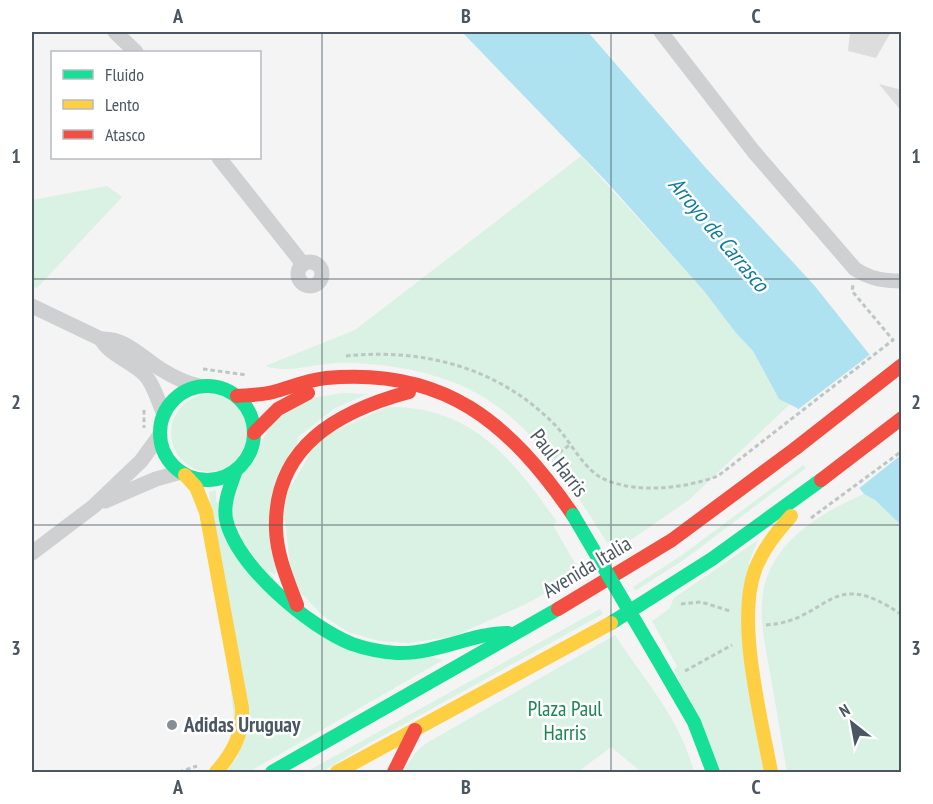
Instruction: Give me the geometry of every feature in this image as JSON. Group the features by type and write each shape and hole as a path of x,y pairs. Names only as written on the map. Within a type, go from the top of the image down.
{"main road":[{"name":"Avenida Italia","path":"272,772 519,633 672,540 796,448 902,365"},
{"name":"Paul Harris","path":"237,396 272,392 305,382 351,376 385,377 447,393 490,417 523,445 550,479 570,520 650,656 694,722 713,772"},
{"path":"212,767 230,758 238,742 243,721 242,708 206,512 196,487 166,456 160,435 164,414 178,396 199,386 213,386 237,396 249,413 254,434 249,454 236,470 226,505 230,534 248,562 322,628 349,643 381,651 428,652 496,633 519,633"},
{"name":"Paul Harris","path":"254,434 279,407 304,394 354,386 409,392 461,411 487,428 517,455 570,520"},
{"path":"298,609 279,552 276,529 277,506 291,466 316,433 335,419 383,398 409,392"},
{"path":"337,772 597,631 688,576 776,515 902,418"},
{"path":"183,474 195,479 216,479 236,470"},
{"path":"771,772 747,627 748,596 760,557 770,539 803,505 821,480"},
{"name":"Paul Harris","path":"650,656 685,727 702,772"},
{"path":"394,772 415,730"}],"street":[{"path":"115,32 135,51"},
{"path":"661,32 754,152 855,269 867,277 883,281 902,281"},
{"path":"220,159 303,264"},
{"path":"32,306 101,339 112,338 121,342 165,372 199,386"},
{"path":"101,339 106,348 146,376 164,414"},
{"path":"32,553 94,506 141,461 160,435"},
{"path":"94,506 156,479 183,474"}],"path":[{"path":"780,427 893,340 852,291 855,269"},
{"path":"549,460 571,444"},
{"path":"836,500 902,451"},
{"path":"747,627 788,622 840,594 856,594 874,598 902,615"},
{"path":"678,675 737,642"},
{"path":"179,772 212,767"}],"green space":[{"path":"581,156 704,291 753,351 779,398 790,404 689,500 613,552 566,479 542,449 517,422 489,400 455,383 416,371 353,363 333,363 288,369 265,366 355,330"},
{"path":"107,186 122,197 37,288 32,286 32,200"},
{"path":"342,393 368,394 335,408 298,437 275,575 261,566 231,516 241,476 254,462 265,435 275,420 313,398"},
{"path":"210,394 225,397 242,411 249,433 246,448 232,465 210,472 195,469 178,455 171,433 174,418 188,401"},
{"path":"387,407 417,409 443,415 487,440 506,457 541,499 557,522 553,525 581,574 524,605 454,636 409,643 379,641 348,632 322,615 301,593 291,575 283,501 318,439"},
{"path":"803,465 806,468 685,559 635,591 633,587 682,555"},
{"path":"216,490 216,501 308,625 443,660 249,772 226,772 238,756 209,492"},
{"path":"864,494 875,500 901,525 901,772 787,772 763,628 762,601 766,581 773,563 797,534 829,511"},
{"path":"758,540 749,562 764,772 722,772 674,670 677,666 652,621 669,609 674,598"},
{"path":"600,609 603,614 366,745 322,772 306,772"},
{"name":"Plaza Paul Harris","path":"615,635 660,700 680,734 694,772 637,772 639,770 611,747 578,772 403,772 415,753 425,744"}],"water":[{"name":"Arroyo de Carrasco","path":"462,32 588,32 705,167 814,285 901,394 901,525 875,500 864,494 797,408 779,399 753,351 704,291 606,181"}],"pier":[{"path":"872,353 902,389 901,455 857,490 796,411"}],"building":[{"path":"850,32 891,32 876,58 848,51"},
{"path":"879,84 902,90 902,112"}],"traffic: fast":[{"path":"207,386 225,390 240,400 250,415 254,433 250,451 240,466 225,476 207,480 189,476 174,466 164,451 160,433 164,415 174,400 189,390 207,386"},
{"path":"236,470 228,494 226,519 244,556 277,593 335,636 352,644 397,653 427,650 481,636 508,633"},
{"path":"611,623 712,559 821,480"},
{"path":"573,515 654,653"},
{"path":"272,772 558,609"},
{"path":"654,653 694,722 713,772"}],"traffic: slow":[{"path":"185,475 196,487 206,512 242,708 241,726 236,743 216,772"},
{"path":"771,772 752,670 748,615 755,570 775,535 791,516"},
{"path":"337,772 611,623"}],"traffic: jam":[{"path":"796,448 902,365"},
{"path":"237,396 268,393 319,379 368,377 405,382 439,392 470,408 498,428 524,453 573,515"},
{"path":"297,605 278,549 276,530 278,501 286,476 298,455 315,437 335,422 358,410 409,392"},
{"path":"254,433 278,409 308,393"},
{"path":"821,480 902,418"},
{"path":"558,609 672,540 796,448"},
{"path":"394,772 415,730"}],"place":[{"name":"Adidas Uruguay","path":"172,725"}]}
